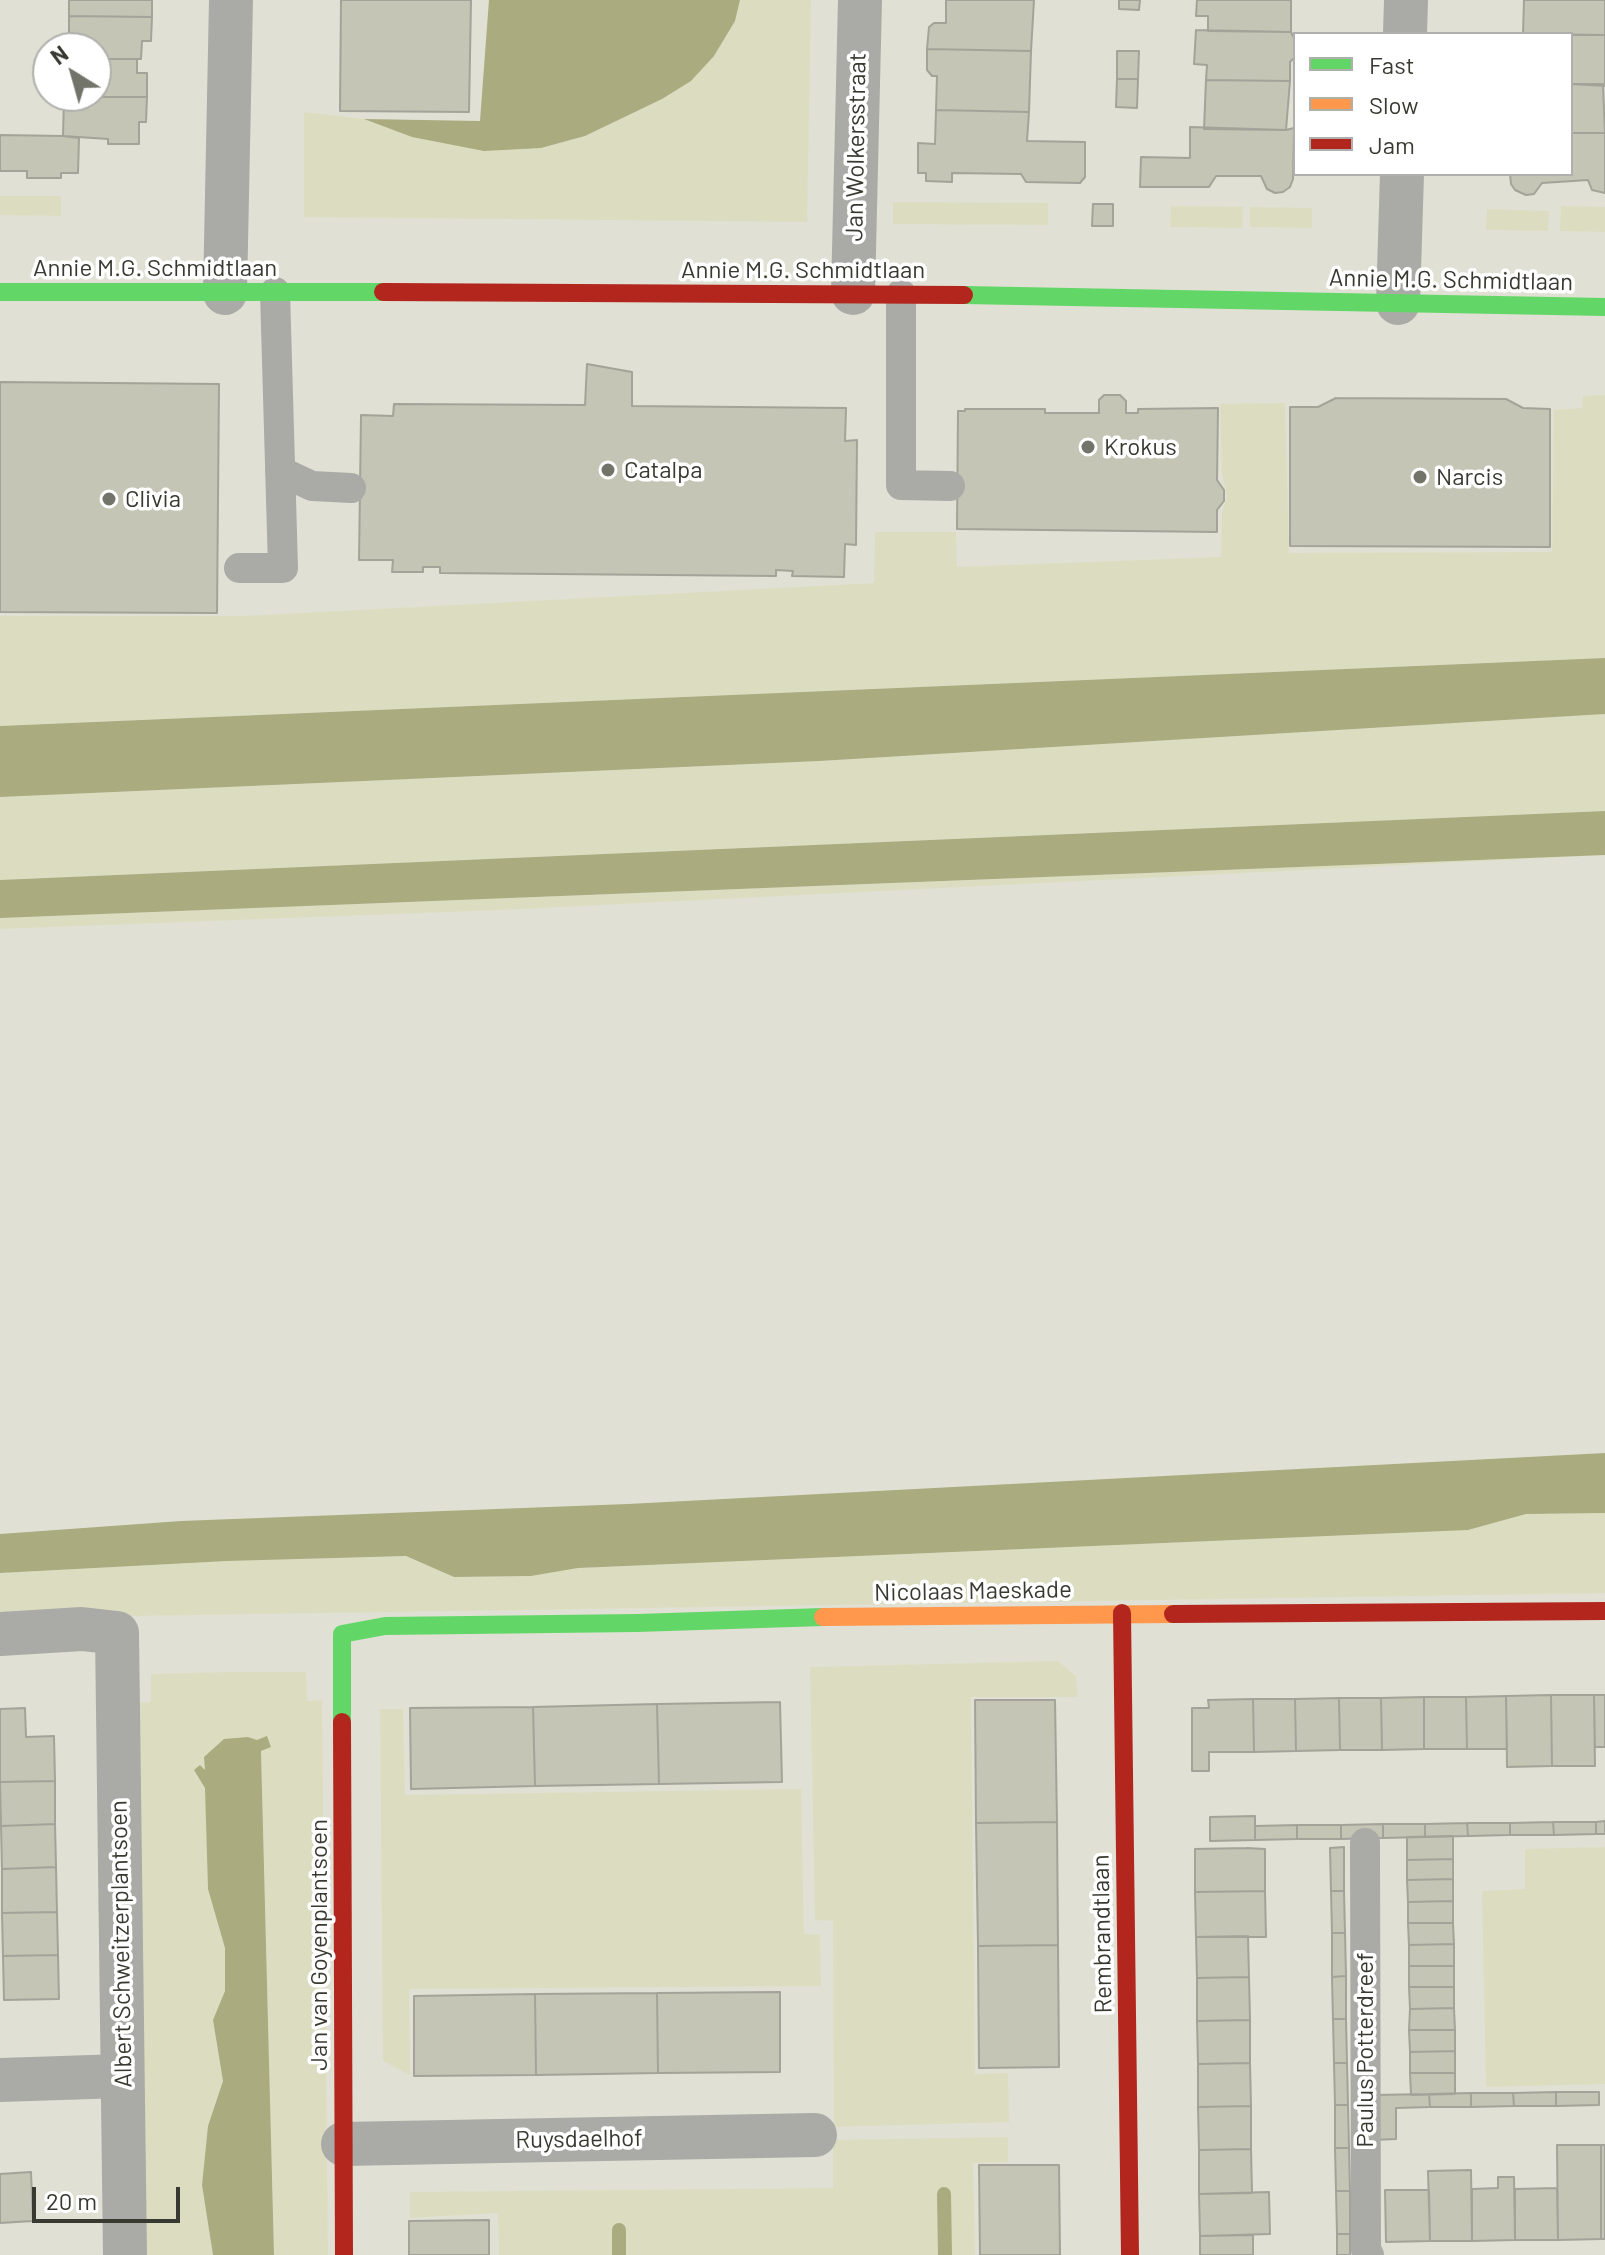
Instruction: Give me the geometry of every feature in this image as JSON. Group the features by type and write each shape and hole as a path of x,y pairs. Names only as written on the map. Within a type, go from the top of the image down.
{"street":[{"path":"225,293 231,0"},
{"name":"Jan Wolkersstraat","path":"853,293 860,0"},
{"path":"1405,32 1406,0"},
{"path":"1398,303 1402,176"},
{"name":"Annie M.G. Schmidtlaan","path":"0,292 853,293 1605,307"},
{"name":"Nicolaas Maeskade","path":"342,1634 385,1626 1122,1613 1605,1611"},
{"name":"Rembrandtlaan","path":"1122,1613 1130,2255"},
{"name":"Albert Schweitzerplantsoen","path":"0,1634 82,1629 117,1633 125,2255"},
{"name":"Jan van Goyenplantsoen","path":"342,1634 344,2255"},
{"path":"0,2080 122,2076"},
{"name":"Ruysdaelhof","path":"343,2144 815,2135"}],"lane":[{"path":"239,568 283,568 275,292"},
{"path":"901,294 901,485 950,486"},
{"path":"280,471 312,486 351,488"},
{"name":"Paulus Potterdreef","path":"1365,1843 1366,2250 1369,2255"}],"shaded area":[{"path":"489,0 740,0 735,21 714,56 691,81 662,99 585,136 541,148 484,151 412,137 364,119 480,121"},
{"path":"740,0 811,0 807,222 304,217 304,112 364,119 412,137 541,148 585,136 662,99 691,81 714,56 735,21"},
{"path":"0,196 61,196 61,216 0,215"},
{"path":"893,202 1048,203 1048,225 893,224"},
{"path":"1171,206 1243,207 1242,228 1170,227"},
{"path":"1561,206 1605,207 1605,232 1560,231"},
{"path":"1250,207 1312,208 1312,228 1250,227"},
{"path":"1487,209 1549,211 1548,231 1486,230"},
{"path":"1605,395 1605,658 0,726 0,616 244,616 874,583 875,532 956,532 957,567 1221,557 1222,513 1227,495 1222,475 1220,404 1285,403 1289,553 1552,552 1554,410 1582,408 1583,396"},
{"path":"1605,658 1605,714 819,761 0,797 0,726"},
{"path":"1605,714 1605,811 0,880 0,797 819,761"},
{"path":"1605,811 1605,855 0,918 0,880"},
{"path":"1605,855 501,910 0,929 0,918"},
{"path":"1605,1453 1605,1513 1526,1514 1468,1530 578,1568 531,1576 454,1577 406,1556 227,1561 0,1573 0,1534 181,1521 628,1504"},
{"path":"1605,1513 1605,1593 133,1616 0,1614 0,1573 227,1561 406,1556 454,1577 531,1576 578,1568 1468,1530 1526,1514"},
{"path":"1058,1661 1076,1676 1078,1697 971,1697 975,2074 1008,2073 1009,2122 834,2127 833,1921 815,1920 810,1667"},
{"path":"306,1672 307,1701 322,1700 328,2255 274,2255 261,1751 271,1746 267,1737 257,1740 248,1737 205,1772 208,1889 225,1948 225,1991 213,2020 223,2081 208,2126 202,2185 213,2255 141,2255 134,1703 151,1702 151,1674"},
{"path":"380,1709 403,1709 405,1795 801,1789 804,1934 820,1935 821,1986 409,1989 410,2075 383,2061"},
{"path":"267,1736 271,1747 261,1751 274,2255 213,2255 202,2185 208,2126 223,2081 213,2020 225,1991 225,1948 208,1889 205,1788 194,1770 200,1765 205,1770 204,1757 224,1739 248,1737 257,1740"},
{"path":"1605,1847 1605,2084 1486,2087 1482,1891 1525,1889 1525,1849"},
{"path":"1008,2137 1008,2162 973,2163 975,2255 499,2255 498,2213 410,2218 410,2192 833,2188 833,2140"}],"building":[{"path":"69,0 152,0 152,17 69,16"},
{"path":"341,0 471,0 469,112 340,111"},
{"path":"946,0 1034,0 1031,51 927,49 929,27 934,23 946,23"},
{"path":"1119,0 1140,0 1139,10 1119,9"},
{"path":"1197,0 1291,0 1291,32 1208,31 1208,16 1196,16"},
{"path":"1524,0 1605,0 1605,35 1523,32"},
{"path":"69,16 152,17 151,41 142,41 141,59 112,59 112,32 69,32"},
{"path":"1196,30 1291,32 1293,36 1290,81 1206,80 1207,65 1194,64"},
{"path":"1573,35 1605,35 1605,86 1573,84"},
{"path":"927,49 1031,51 1029,112 936,110 937,76 932,76 927,70"},
{"path":"1117,51 1139,51 1138,79 1117,79"},
{"path":"112,59 137,59 137,73 147,73 147,97 112,97"},
{"path":"1117,79 1138,79 1137,108 1116,107"},
{"path":"1206,80 1290,81 1286,130 1204,129"},
{"path":"1573,84 1603,84 1605,133 1573,133"},
{"path":"112,97 147,97 146,122 139,122 139,144 108,144 108,139 63,136 64,112 112,112"},
{"path":"936,110 1029,112 1027,141 1085,142 1085,177 1080,183 1026,182 1021,174 952,173 952,182 926,181 926,173 918,173 918,143 935,144"},
{"path":"1190,127 1293,128 1293,179 1290,187 1283,192 1275,193 1267,189 1261,176 1216,176 1209,187 1140,187 1141,157 1190,158"},
{"path":"1573,133 1605,133 1605,193 1592,190 1588,180 1542,183 1534,194 1526,195 1515,190 1510,176 1573,176"},
{"path":"0,135 79,138 78,173 61,173 61,178 27,178 27,171 0,171"},
{"path":"1093,204 1113,204 1113,226 1092,226"},
{"name":"Catalpa","path":"587,364 632,372 632,406 846,408 845,441 857,440 856,545 845,544 844,577 792,576 793,571 776,570 776,576 440,573 440,567 423,567 423,572 392,572 393,560 359,560 361,415 393,416 394,404 585,405"},
{"name":"Clivia","path":"0,382 219,384 217,613 0,612"},
{"name":"Krokus","path":"1104,395 1120,395 1126,401 1126,413 1138,413 1138,409 1218,408 1217,480 1224,490 1224,501 1217,510 1217,532 957,529 958,411 1045,409 1045,413 1099,413 1099,400"},
{"name":"Narcis","path":"1336,398 1506,399 1523,408 1550,409 1550,547 1290,546 1290,407 1318,407"},
{"path":"1551,1695 1594,1695 1595,1766 1552,1766"},
{"path":"1551,1695 1552,1766 1507,1767 1506,1696"},
{"path":"1594,1695 1605,1695 1605,1747 1595,1747"},
{"path":"1506,1696 1507,1749 1467,1749 1466,1697"},
{"path":"1424,1697 1424,1749 1382,1750 1381,1698"},
{"path":"1424,1697 1466,1697 1467,1749 1424,1749"},
{"path":"1339,1698 1340,1750 1296,1751 1295,1699"},
{"path":"1339,1698 1381,1698 1382,1750 1340,1750"},
{"path":"1253,1699 1295,1699 1296,1751 1254,1752"},
{"path":"1253,1699 1254,1752 1209,1752 1209,1771 1192,1771 1192,1708 1209,1708 1208,1700"},
{"path":"975,1700 1055,1700 1057,1822 976,1823"},
{"path":"780,1702 782,1782 659,1784 657,1704"},
{"path":"657,1704 659,1784 535,1786 533,1707"},
{"path":"533,1707 535,1786 411,1789 410,1708"},
{"path":"25,1708 26,1737 54,1736 55,1781 0,1782 0,1709"},
{"path":"55,1781 55,1824 1,1826 0,1782"},
{"path":"1255,1816 1255,1840 1210,1841 1210,1817"},
{"path":"1605,1821 1605,1834 1596,1834 1596,1822"},
{"path":"1057,1822 1058,1945 978,1946 976,1823"},
{"path":"1553,1822 1596,1822 1596,1834 1554,1835"},
{"path":"1553,1822 1554,1835 1510,1835 1510,1823"},
{"path":"1467,1823 1510,1823 1510,1835 1468,1836"},
{"path":"1467,1823 1468,1836 1425,1837 1425,1824"},
{"path":"55,1824 56,1867 2,1869 1,1826"},
{"path":"1383,1824 1383,1838 1341,1839 1341,1825"},
{"path":"1383,1824 1425,1824 1425,1837 1383,1838"},
{"path":"1297,1825 1297,1839 1255,1840 1255,1826"},
{"path":"1297,1825 1341,1825 1341,1839 1297,1839"},
{"path":"1453,1836 1453,1859 1407,1860 1407,1837"},
{"path":"1344,1847 1344,1891 1331,1891 1330,1848"},
{"path":"1195,1849 1265,1849 1265,1891 1195,1892"},
{"path":"1453,1859 1453,1879 1407,1880 1407,1860"},
{"path":"56,1867 57,1912 2,1913 2,1869"},
{"path":"1453,1879 1453,1901 1408,1902 1407,1880"},
{"path":"1265,1891 1266,1937 1196,1937 1195,1892"},
{"path":"1331,1891 1344,1891 1345,1933 1332,1933"},
{"path":"1453,1901 1453,1923 1408,1923 1408,1902"},
{"path":"57,1912 58,1955 3,1956 2,1913"},
{"path":"1408,1923 1453,1923 1454,1944 1409,1945"},
{"path":"1332,1933 1345,1933 1346,1976 1332,1977"},
{"path":"1248,1936 1249,1977 1197,1978 1196,1937"},
{"path":"1454,1944 1454,1966 1409,1966 1409,1945"},
{"path":"1058,1945 1059,2067 979,2068 978,1946"},
{"path":"58,1955 59,1999 4,2000 3,1956"},
{"path":"1409,1966 1454,1966 1454,1987 1409,1987"},
{"path":"1346,1976 1346,2019 1333,2019 1332,1977"},
{"path":"1249,1977 1250,2020 1197,2021 1197,1978"},
{"path":"1409,1987 1454,1987 1454,2008 1410,2009"},
{"path":"780,1992 780,2072 658,2073 657,1993"},
{"path":"657,1993 658,2073 536,2075 535,1994"},
{"path":"535,1994 536,2075 414,2076 414,1996"},
{"path":"1454,2008 1455,2030 1409,2030 1410,2009"},
{"path":"1333,2019 1346,2019 1347,2063 1334,2063"},
{"path":"1250,2020 1250,2063 1198,2064 1197,2021"},
{"path":"1409,2030 1455,2030 1455,2051 1410,2052"},
{"path":"1455,2051 1455,2073 1410,2073 1410,2052"},
{"path":"1250,2063 1251,2106 1198,2107 1198,2064"},
{"path":"1334,2063 1347,2063 1348,2105 1335,2105"},
{"path":"1410,2073 1455,2073 1455,2094 1411,2095"},
{"path":"1556,2092 1599,2092 1599,2105 1556,2106"},
{"path":"1556,2092 1556,2106 1514,2106 1513,2093"},
{"path":"1471,2093 1513,2093 1514,2106 1471,2107"},
{"path":"1471,2093 1471,2107 1430,2107 1429,2094"},
{"path":"1429,2094 1430,2107 1396,2108 1396,2139 1374,2140 1374,2095"},
{"path":"1335,2105 1348,2105 1349,2148 1335,2148"},
{"path":"1251,2106 1251,2149 1199,2150 1198,2107"},
{"path":"1557,2145 1601,2145 1601,2239 1558,2240"},
{"path":"1601,2145 1605,2145 1605,2239 1601,2239"},
{"path":"1335,2148 1349,2148 1350,2191 1336,2191"},
{"path":"1251,2149 1252,2193 1199,2194 1199,2150"},
{"path":"979,2165 1059,2165 1060,2255 980,2255"},
{"path":"1471,2170 1472,2241 1430,2241 1428,2171"},
{"path":"31,2172 33,2221 0,2223 0,2174"},
{"path":"1498,2177 1514,2177 1515,2240 1472,2241 1472,2189 1498,2188"},
{"path":"1557,2188 1558,2240 1515,2240 1515,2189"},
{"path":"1385,2190 1429,2190 1430,2241 1386,2242"},
{"path":"1336,2191 1350,2191 1350,2234 1337,2234"},
{"path":"1269,2192 1270,2234 1200,2236 1199,2194"},
{"path":"489,2220 489,2255 409,2255 409,2221"},
{"path":"1337,2234 1350,2234 1350,2255 1337,2255"},
{"path":"1253,2235 1253,2255 1200,2255 1200,2236"}],"waterway":[{"path":"944,2194 945,2255"},
{"path":"619,2230 619,2255"}],"traffic: fast":[{"path":"0,292 383,292"},
{"path":"964,295 1605,307"},
{"path":"342,1722 342,1634 385,1626 823,1617"}],"traffic: slow":[{"path":"823,1617 1173,1614"}],"traffic: jam":[{"path":"383,292 964,295"},
{"path":"1173,1614 1605,1611"},
{"path":"1122,1613 1130,2255"},
{"path":"342,1722 344,2255"}],"place":[{"name":"Krokus","path":"1088,447"},
{"name":"Catalpa","path":"608,470"},
{"name":"Narcis","path":"1420,477"},
{"name":"Clivia","path":"109,499"}]}
